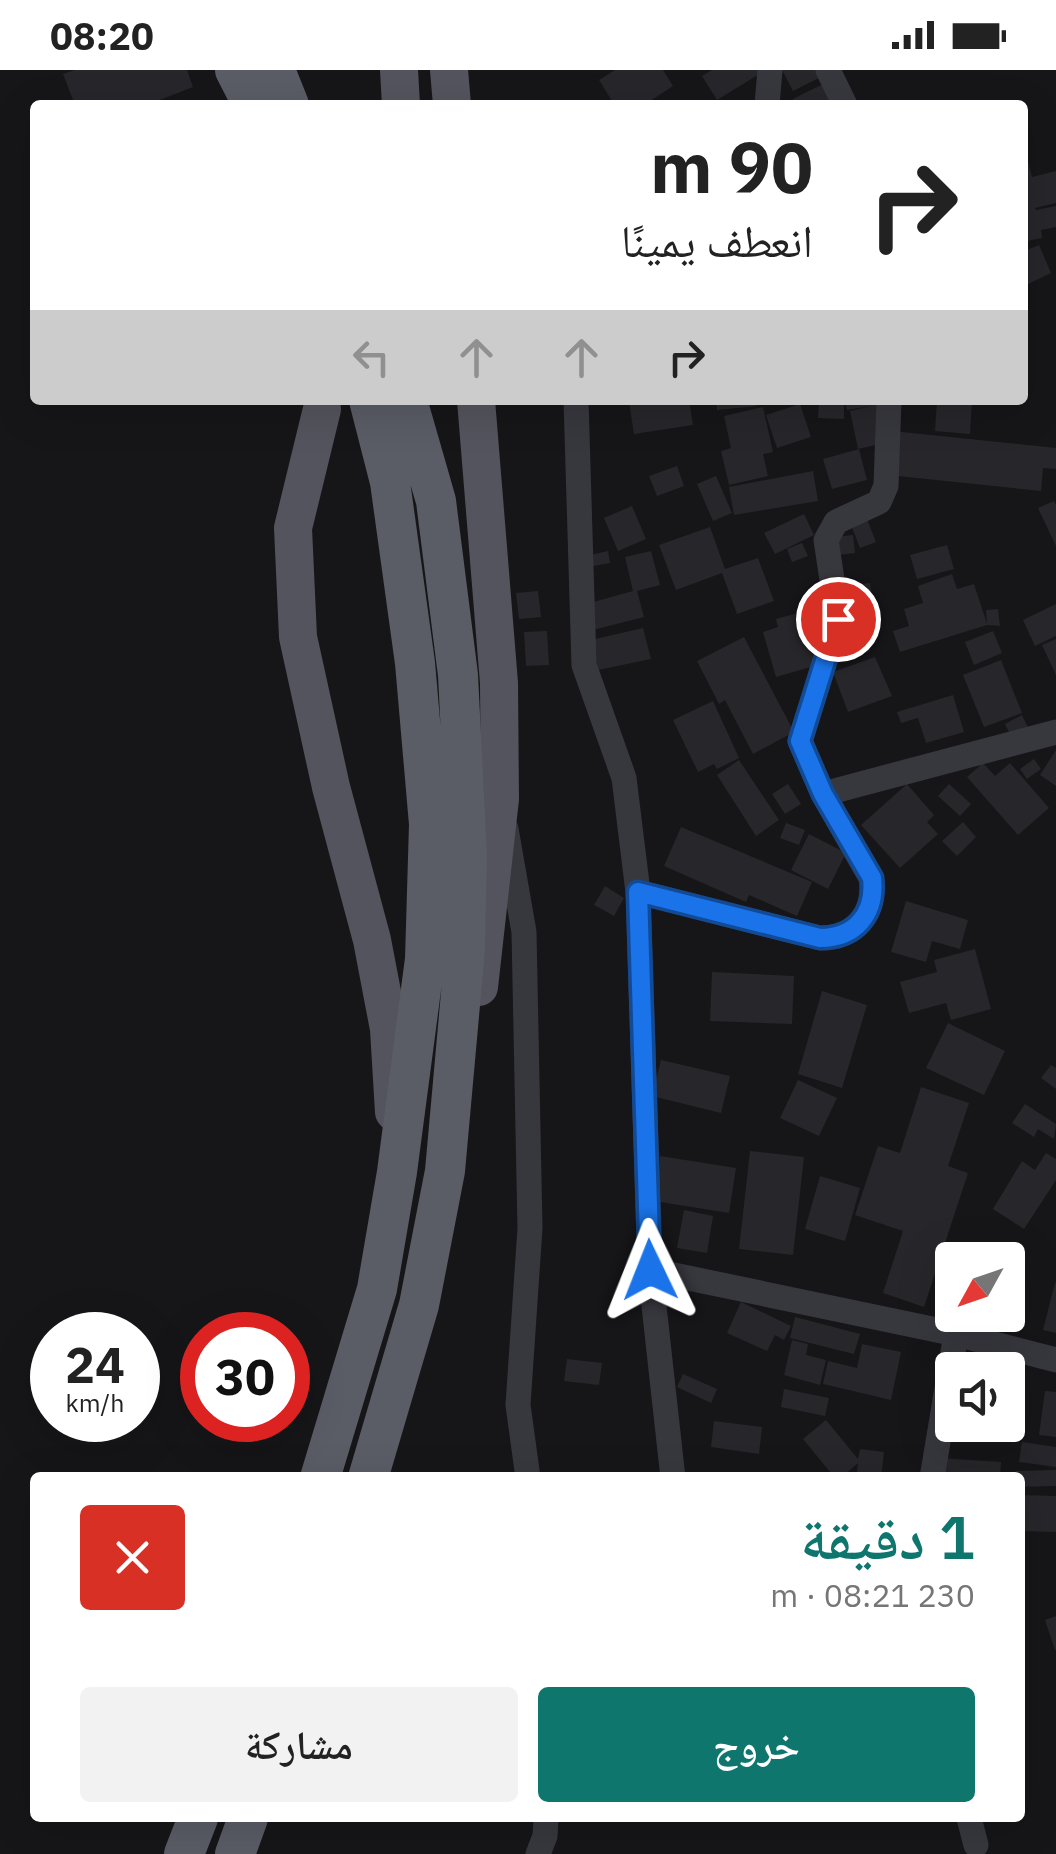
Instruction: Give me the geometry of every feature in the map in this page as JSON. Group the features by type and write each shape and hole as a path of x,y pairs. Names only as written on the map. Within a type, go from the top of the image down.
{"highway":[{"path":"235,70 250,100"},
{"path":"275,70 288,100"},
{"path":"322,1471 377,1288 397,1172 425,959 429,824 408,608 390,482 371,405"},
{"path":"370,1472 418,1306 445,1171 465,949 467,855 458,676 436,501 408,405"},
{"path":"184,1854 196,1822"},
{"path":"235,1854 247,1822"}],"main road":[{"path":"399,70 400,100"},
{"path":"449,70 452,100"},
{"path":"445,1171 468,1082 500,799 499,683 476,405"},
{"path":"322,409 293,528 298,638 390,1028 397,1172"}],"street":[{"path":"767,100 770,70"},
{"path":"828,70 843,100"},
{"path":"576,405 584,664 624,778 638,892 650,1270 671,1472"},
{"path":"638,892 820,938 846,934 866,917 872,878 823,794 800,741 838,619 826,540 836,522 879,502 886,486 889,405"},
{"path":"823,794 1056,732"},
{"path":"500,799 524,932 530,1228 518,1405 527,1472"},
{"path":"650,1270 956,1334 1056,1360"},
{"path":"933,1472 956,1334"},
{"path":"538,1854 546,1822"},
{"path":"970,1822 976,1845"}],"building":[{"path":"75,70 187,70 193,87 160,100 73,100 63,74"},
{"path":"615,70 663,70 673,86 652,100 611,100 599,80"},
{"path":"712,70 761,73 717,100 702,76"},
{"path":"782,70 822,70 825,75 793,91"},
{"path":"829,81 838,100 794,100"},
{"path":"1028,162 1032,177 1056,171 1056,203 1035,208 1056,206 1056,227 1041,230 1042,238 1028,241"},
{"path":"1039,245 1051,273 1028,284 1028,250"},
{"path":"629,405 690,405 693,425 634,434"},
{"path":"716,405 757,405 757,406 717,410"},
{"path":"800,405 811,437 777,448 766,415"},
{"path":"819,405 844,405 844,419 818,418"},
{"path":"846,405 884,405 885,443 858,449 850,411 871,406 847,410"},
{"path":"937,405 972,405 970,434 935,431"},
{"path":"763,407 773,452 763,454 768,476 729,485 721,451 731,448 724,416"},
{"path":"892,431 1056,448 1056,469 1043,468 1041,491 888,475"},
{"path":"859,449 867,480 832,489 823,459"},
{"path":"677,466 684,486 657,496 649,476"},
{"path":"813,471 818,501 734,515 729,487"},
{"path":"716,476 732,513 713,521 697,484"},
{"path":"1054,501 1056,505 1056,546 1038,508"},
{"path":"632,506 646,539 618,551 604,518"},
{"path":"804,514 814,535 775,554 764,533"},
{"path":"867,519 876,542 860,548 851,525"},
{"path":"710,527 725,569 758,558 774,601 737,614 722,573 676,590 659,545"},
{"path":"853,535 855,553 838,555 836,537"},
{"path":"802,543 808,556 792,562 787,549"},
{"path":"947,545 954,569 917,579 910,555"},
{"path":"608,551 610,563 588,567 586,556"},
{"path":"651,551 660,585 637,591 644,617 593,630 586,604 633,591 625,557"},
{"path":"952,574 957,589 974,584 987,624 986,610 998,609 1000,626 987,625 900,652 893,631 909,626 904,609 923,603 918,586"},
{"path":"870,583 874,606 845,610 842,586"},
{"path":"538,591 541,617 519,619 516,593"},
{"path":"1056,604 1056,636 1035,646 1023,620"},
{"path":"805,611 821,664 776,677 763,632 778,627 776,619"},
{"path":"643,628 651,659 598,670 591,640"},
{"path":"862,628 870,651 847,660 838,637"},
{"path":"547,631 549,665 526,666 524,632"},
{"path":"993,631 1002,653 974,665 965,642"},
{"path":"744,637 794,732 753,754 725,700 719,704 697,661"},
{"path":"1056,639 1056,675 1042,645"},
{"path":"875,657 892,696 848,712 833,672"},
{"path":"1001,660 1022,713 984,727 963,675"},
{"path":"953,695 964,732 926,743 918,718 901,723 897,712"},
{"path":"713,701 739,758 717,769 714,764 698,772 673,720"},
{"path":"1022,715 1029,730 1012,738 1005,724"},
{"path":"1056,750 1056,786 1040,775"},
{"path":"1034,759 1041,769 1027,779 1020,769"},
{"path":"739,760 779,820 756,836 717,775"},
{"path":"983,763 995,776 1010,763 1049,808 1018,835 967,777"},
{"path":"788,784 801,804 785,814 772,794"},
{"path":"907,784 934,815 927,822 938,834 900,868 861,825"},
{"path":"949,784 971,804 960,816 938,796"},
{"path":"963,822 976,837 957,856 942,841"},
{"path":"786,823 805,830 799,845 780,838"},
{"path":"681,827 812,882 797,916 749,895 746,902 664,866"},
{"path":"809,834 846,853 828,889 791,870"},
{"path":"605,886 624,898 614,916 594,905"},
{"path":"906,901 968,920 960,949 932,941 926,962 891,952"},
{"path":"975,949 991,1009 951,1020 946,1003 909,1013 900,982 937,972 934,960"},
{"path":"712,972 794,976 792,1024 710,1021"},
{"path":"822,991 867,1005 842,1088 798,1074"},
{"path":"948,1023 1005,1051 984,1095 926,1068"},
{"path":"661,1060 730,1076 721,1113 652,1096"},
{"path":"1051,1065 1056,1068 1056,1089 1041,1078"},
{"path":"798,1080 837,1098 819,1136 780,1118"},
{"path":"921,1087 969,1103 948,1166 968,1173 945,1242 935,1242 935,1274 924,1307 883,1293 903,1231 855,1215 878,1146 900,1153"},
{"path":"1025,1104 1056,1124 1054,1139 1038,1129 1034,1137 1012,1123"},
{"path":"750,1151 804,1157 793,1255 739,1249"},
{"path":"1046,1153 1056,1159 1056,1180 1024,1229 993,1209 1022,1161 1035,1170"},
{"path":"660,1156 736,1168 729,1213 654,1201"},
{"path":"820,1176 860,1188 845,1241 805,1229"},
{"path":"684,1210 713,1216 707,1253 677,1248"},
{"path":"1056,1283 1056,1333 1043,1330"},
{"path":"741,1302 791,1326 784,1340 775,1335 767,1351 727,1333"},
{"path":"795,1317 860,1334 854,1354 790,1338"},
{"path":"792,1340 808,1344 806,1355 826,1360 820,1385 784,1375"},
{"path":"862,1344 901,1352 891,1400 823,1384 828,1361 857,1368"},
{"path":"567,1359 602,1363 599,1385 564,1381"},
{"path":"683,1374 717,1389 711,1403 677,1387"},
{"path":"784,1389 829,1398 825,1416 781,1407"},
{"path":"1045,1391 1056,1392 1056,1437 1039,1435"},
{"path":"826,1420 858,1459 860,1449 884,1452 882,1472 857,1472 858,1463 848,1472 830,1472 803,1439"},
{"path":"714,1421 762,1427 759,1454 711,1447"},
{"path":"1022,1442 1056,1447 1056,1467 1019,1462"},
{"path":"938,1458 1001,1462 1000,1472 937,1472"},
{"path":"1056,1470 1056,1486 1025,1487 1025,1472 1016,1471"},
{"path":"1025,1495 1056,1496 1056,1532 1025,1531"},
{"path":"1056,1616 1056,1650 1055,1650 1045,1620"}],"route":[{"path":"650,1270 638,892 820,938 846,934 866,917 872,878 823,794 800,741 838,619"}]}
